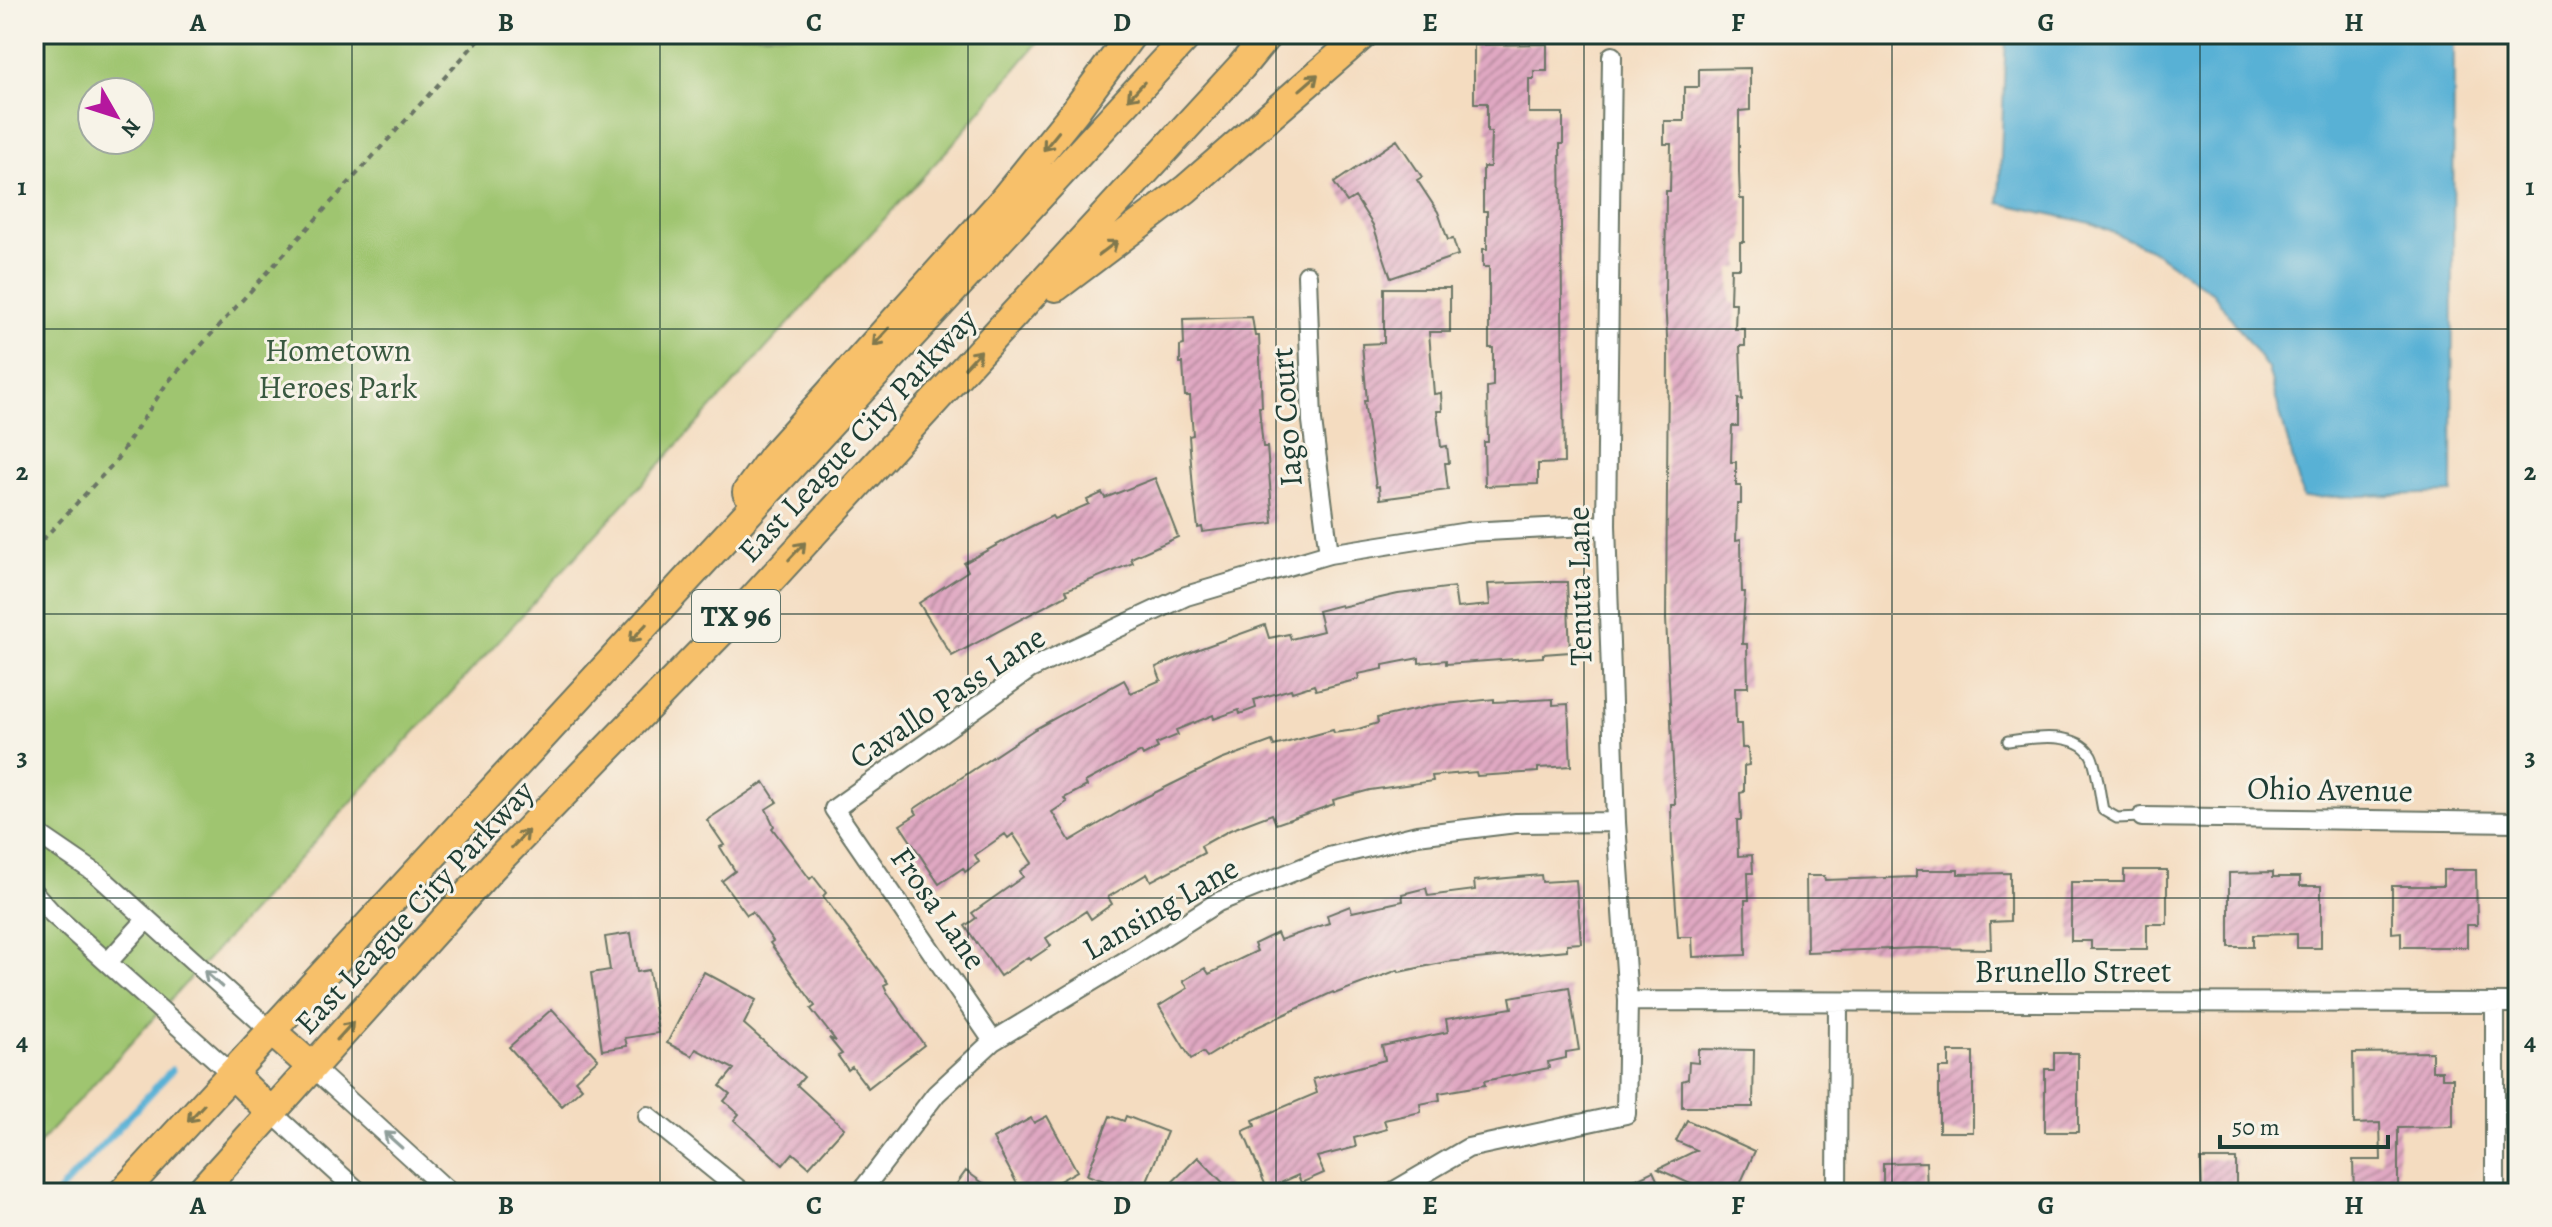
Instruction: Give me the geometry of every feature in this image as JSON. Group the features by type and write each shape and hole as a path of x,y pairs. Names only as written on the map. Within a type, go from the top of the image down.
{"main road":[{"path":"679,588 773,456 1000,204 1132,34"},
{"name":"East League City Parkway","path":"122,1193 1189,34"},
{"name":"East League City Parkway","path":"199,1193 493,866 751,601 1268,34"},
{"path":"1001,328 1186,189 1364,34"},
{"path":"271,1031 312,1067"},
{"path":"232,1074 271,1112"}],"street":[{"name":"Tenuta Lane","path":"1391,1193 1468,1148 1626,1114 1628,1001 1616,822 1606,525 1612,56"},
{"name":"Iago Court","path":"1307,275 1312,421 1329,554"},
{"name":"Cavallo Pass Lane","path":"834,809 1030,669 1186,596 1329,554 1468,532 1606,525"},
{"name":"Frosa Lane","path":"834,809 993,1041"},
{"name":"Ohio Avenue","path":"2142,817 2518,822"},
{"name":"Lansing Lane","path":"860,1193 936,1094 993,1041 1218,902 1329,857 1417,835 1516,823 1616,822"},
{"path":"34,831 97,874 271,1031"},
{"path":"34,893 52,913 232,1074"},
{"path":"108,962 147,919"},
{"name":"Brunello Street","path":"1628,1001 2518,1003"},
{"path":"1837,1193 1838,1003"},
{"path":"2495,1003 2495,1193"},
{"path":"312,1067 450,1193"},
{"path":"271,1112 360,1193"},
{"path":"648,1116 743,1193"}],"lane":[{"path":"2008,741 2040,737 2074,742 2091,755 2103,810 2117,818 2142,817"}],"path":[{"path":"34,549 115,462 167,383 484,34"}],"green space":[{"name":"Hometown Heroes Park","path":"34,34 1045,34 951,146 34,1149"}],"water":[{"path":"2006,34 2454,34 2452,493 2303,498 2268,369 2213,293 2150,249 2091,223 1999,203"}],"building":[{"path":"1547,44 1547,71 1534,71 1534,79 1529,79 1529,113 1563,113 1563,144 1560,144 1564,463 1538,464 1538,484 1485,486 1487,387 1493,386 1493,348 1489,348 1489,267 1483,267 1483,249 1487,249 1487,211 1483,211 1483,167 1490,167 1491,132 1487,132 1487,103 1474,103 1474,45"},
{"path":"1750,68 1750,110 1739,111 1744,242 1740,242 1740,268 1731,268 1730,303 1736,303 1735,329 1745,329 1745,346 1740,346 1742,400 1738,399 1738,426 1732,426 1731,462 1736,462 1736,486 1741,486 1736,540 1741,539 1742,592 1745,592 1742,644 1747,644 1748,687 1735,687 1736,724 1741,724 1742,748 1748,748 1749,765 1744,766 1744,792 1740,793 1738,856 1752,855 1753,873 1748,873 1749,900 1745,900 1746,955 1693,957 1692,937 1678,937 1672,849 1671,804 1675,804 1666,619 1668,354 1665,300 1666,191 1670,191 1671,144 1664,144 1664,121 1684,121 1684,87 1699,87 1699,69"},
{"path":"1397,140 1422,177 1417,180 1438,212 1448,240 1453,239 1458,255 1391,278 1373,225 1355,197 1347,202 1334,183"},
{"path":"1384,288 1450,288 1450,332 1429,332 1434,394 1441,393 1442,411 1437,411 1441,447 1447,446 1448,490 1380,499 1379,486 1376,487 1364,401 1367,401 1362,344 1384,343"},
{"path":"1252,317 1255,336 1259,336 1262,407 1259,407 1263,447 1267,447 1273,523 1203,532 1202,527 1198,528 1193,489 1190,396 1185,396 1183,363 1180,363 1180,346 1184,345 1183,319"},
{"path":"1155,478 1178,537 1131,558 1133,563 1066,590 1068,594 952,656 919,603 968,571 964,563 1052,516 1054,519 1089,504 1087,500 1102,493 1105,498"},
{"path":"1567,582 1570,652 1446,664 1446,660 1419,663 1419,658 1383,665 1383,669 1358,674 1359,679 1316,690 1314,685 1254,700 1256,708 1214,719 1213,715 1176,730 1178,735 1156,744 1158,748 1143,756 1141,752 1085,782 1087,786 1064,798 1067,802 1052,812 1070,841 1136,802 1221,760 1272,741 1274,746 1333,730 1334,733 1355,730 1378,723 1377,718 1436,705 1494,699 1494,702 1553,699 1553,705 1568,704 1571,766 1538,768 1538,772 1432,776 1433,781 1370,790 1333,800 1334,804 1276,824 1272,814 1230,830 1201,846 1204,853 1151,881 1147,874 1108,897 1112,904 1091,919 1086,911 1046,938 1051,946 1000,976 965,926 976,918 972,913 1023,877 1020,871 1032,863 1013,834 1008,838 1005,834 975,855 979,862 965,872 963,868 939,884 900,825 917,814 914,809 1035,729 1124,680 1131,693 1161,680 1156,667 1199,649 1265,625 1269,638 1289,634 1291,639 1323,631 1318,611 1341,605 1454,587 1457,608 1490,605 1488,584"},
{"path":"764,782 777,802 766,809 774,826 772,828 810,879 813,876 826,893 823,896 888,983 884,985 887,992 924,1045 868,1088 852,1067 848,1070 838,1056 842,1054 829,1038 836,1041 811,1009 815,1006 770,943 773,941 752,912 747,915 722,881 735,871 720,847 724,845 707,820"},
{"path":"1916,870 1958,870 1958,874 2010,873 2010,921 1990,922 1991,949 1807,952 1806,876 1824,876 1825,880 1916,877"},
{"path":"2124,870 2167,870 2167,924 2147,924 2147,949 2091,949 2091,941 2071,941 2071,882 2124,882"},
{"path":"2443,870 2476,870 2477,925 2467,925 2467,947 2401,947 2401,932 2392,933 2392,886 2443,886"},
{"path":"2273,872 2273,877 2300,877 2300,886 2321,886 2321,948 2297,948 2297,934 2253,935 2253,947 2229,947 2229,873"},
{"path":"1541,875 1542,882 1576,880 1581,943 1567,944 1567,950 1398,970 1333,992 1253,1029 1207,1057 1203,1052 1191,1059 1159,1006 1188,988 1183,981 1205,968 1209,974 1257,951 1254,944 1277,933 1280,940 1329,923 1327,915 1350,906 1352,912 1403,901 1402,894 1426,888 1428,896 1475,890 1474,881"},
{"path":"631,933 637,972 649,970 658,1033 625,1038 627,1046 602,1050 591,973 610,970 605,937"},
{"path":"704,972 756,1000 744,1024 804,1077 797,1085 844,1128 809,1167 793,1153 783,1165 734,1120 739,1114 724,1101 730,1094 720,1086 734,1069 696,1049 692,1056 667,1043"},
{"path":"1569,987 1579,1050 1566,1052 1566,1058 1548,1062 1549,1068 1439,1093 1440,1100 1420,1104 1421,1112 1384,1120 1387,1129 1354,1138 1356,1147 1317,1157 1324,1173 1301,1183 1298,1175 1267,1189 1243,1131 1255,1126 1253,1120 1317,1093 1313,1079 1385,1060 1382,1046 1448,1032 1446,1019 1512,1008 1510,997"},
{"path":"552,1009 598,1059 575,1080 582,1088 562,1106 509,1047"},
{"path":"1698,1049 1754,1050 1753,1107 1682,1107 1682,1081 1688,1079 1689,1062 1698,1063"},
{"path":"1949,1052 1973,1052 1973,1132 1939,1132 1939,1068 1949,1068"},
{"path":"2432,1052 2432,1071 2442,1071 2442,1078 2453,1078 2453,1127 2398,1128 2398,1193 2354,1193 2353,1160 2381,1160 2380,1123 2354,1124 2353,1053"},
{"path":"2054,1053 2078,1053 2078,1132 2045,1132 2045,1069 2054,1069"},
{"path":"1047,1116 1077,1171 1047,1188 1050,1193 1022,1193 993,1139 1031,1118 1034,1123"},
{"path":"1110,1116 1124,1121 1126,1116 1167,1132 1142,1193 1117,1193 1119,1186 1087,1175"},
{"path":"1687,1120 1755,1151 1736,1193 1710,1193 1658,1169 1697,1150 1676,1141"},
{"path":"1198,1157 1233,1193 1161,1193"},
{"path":"2201,1159 2236,1159 2236,1193 2202,1193"},
{"path":"1926,1162 1927,1193 1883,1193 1883,1163"},
{"path":"966,1171 997,1193 950,1193"},
{"path":"1653,1171 1663,1193 1607,1193"}],"waterway":[{"path":"58,1193 172,1070"}]}
